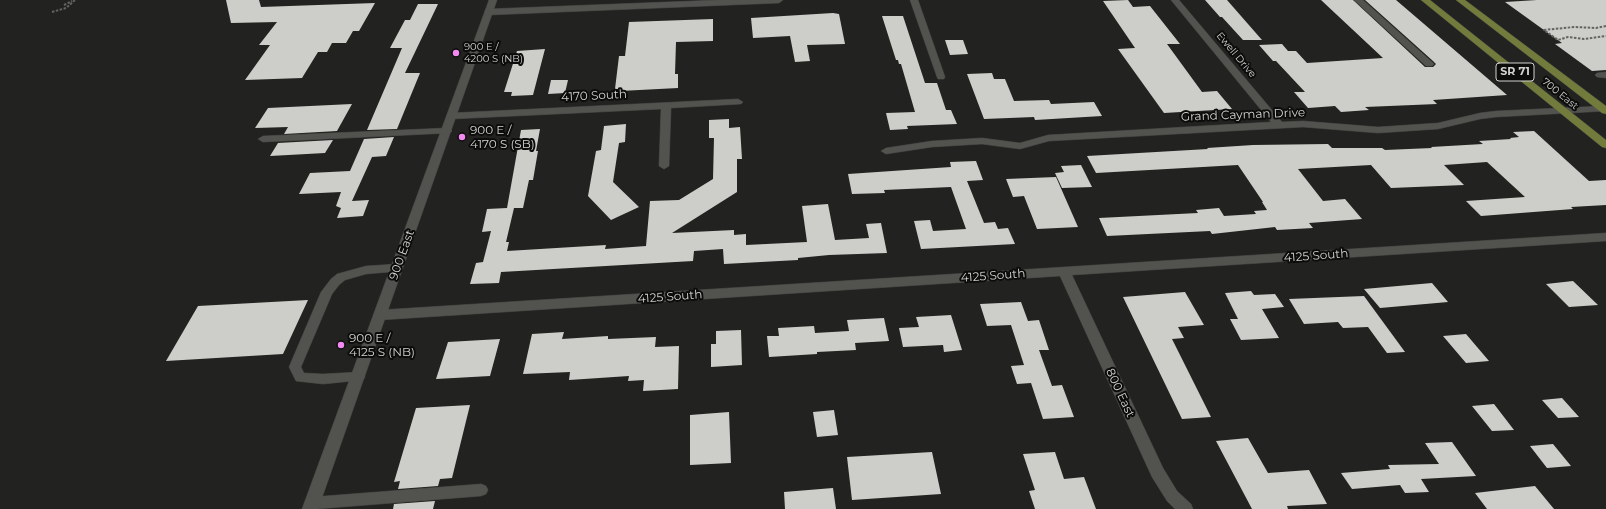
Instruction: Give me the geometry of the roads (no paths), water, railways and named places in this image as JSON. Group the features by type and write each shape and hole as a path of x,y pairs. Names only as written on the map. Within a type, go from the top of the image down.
{"main road":[{"name":"700 East","path":"1425,0 1606,145"},
{"name":"700 East","path":"1460,0 1604,110"}],"street":[{"name":"900 East","path":"311,506 359,377 493,0"},
{"path":"488,12 779,0"},
{"name":"Ewell Drive","path":"1175,0 1279,125"},
{"path":"1358,0 1429,64"},
{"name":"4170 South","path":"451,116 738,102"},
{"path":"664,166 666,106"},
{"name":"Grand Cayman Drive","path":"886,151 932,144 982,141 1020,146 1048,138 1279,125 1303,124 1378,130 1438,126 1480,116 1496,114 1604,110"},
{"name":"4125 South","path":"380,315 1606,238"},
{"name":"800 East","path":"1064,272 1157,472 1172,496 1185,509"}],"lane":[{"path":"914,0 942,77"},
{"path":"263,139 447,131"},
{"path":"359,377 323,379 300,378 295,367 327,292 335,282 341,277 366,270 397,268"},
{"path":"311,506 481,490"}],"place":[{"name":"900 E / 4200 S (NB)","path":"456,53"},
{"name":"900 E / 4170 S (SB)","path":"462,137"},
{"name":"900 E / 4125 S (NB)","path":"341,345"}]}
